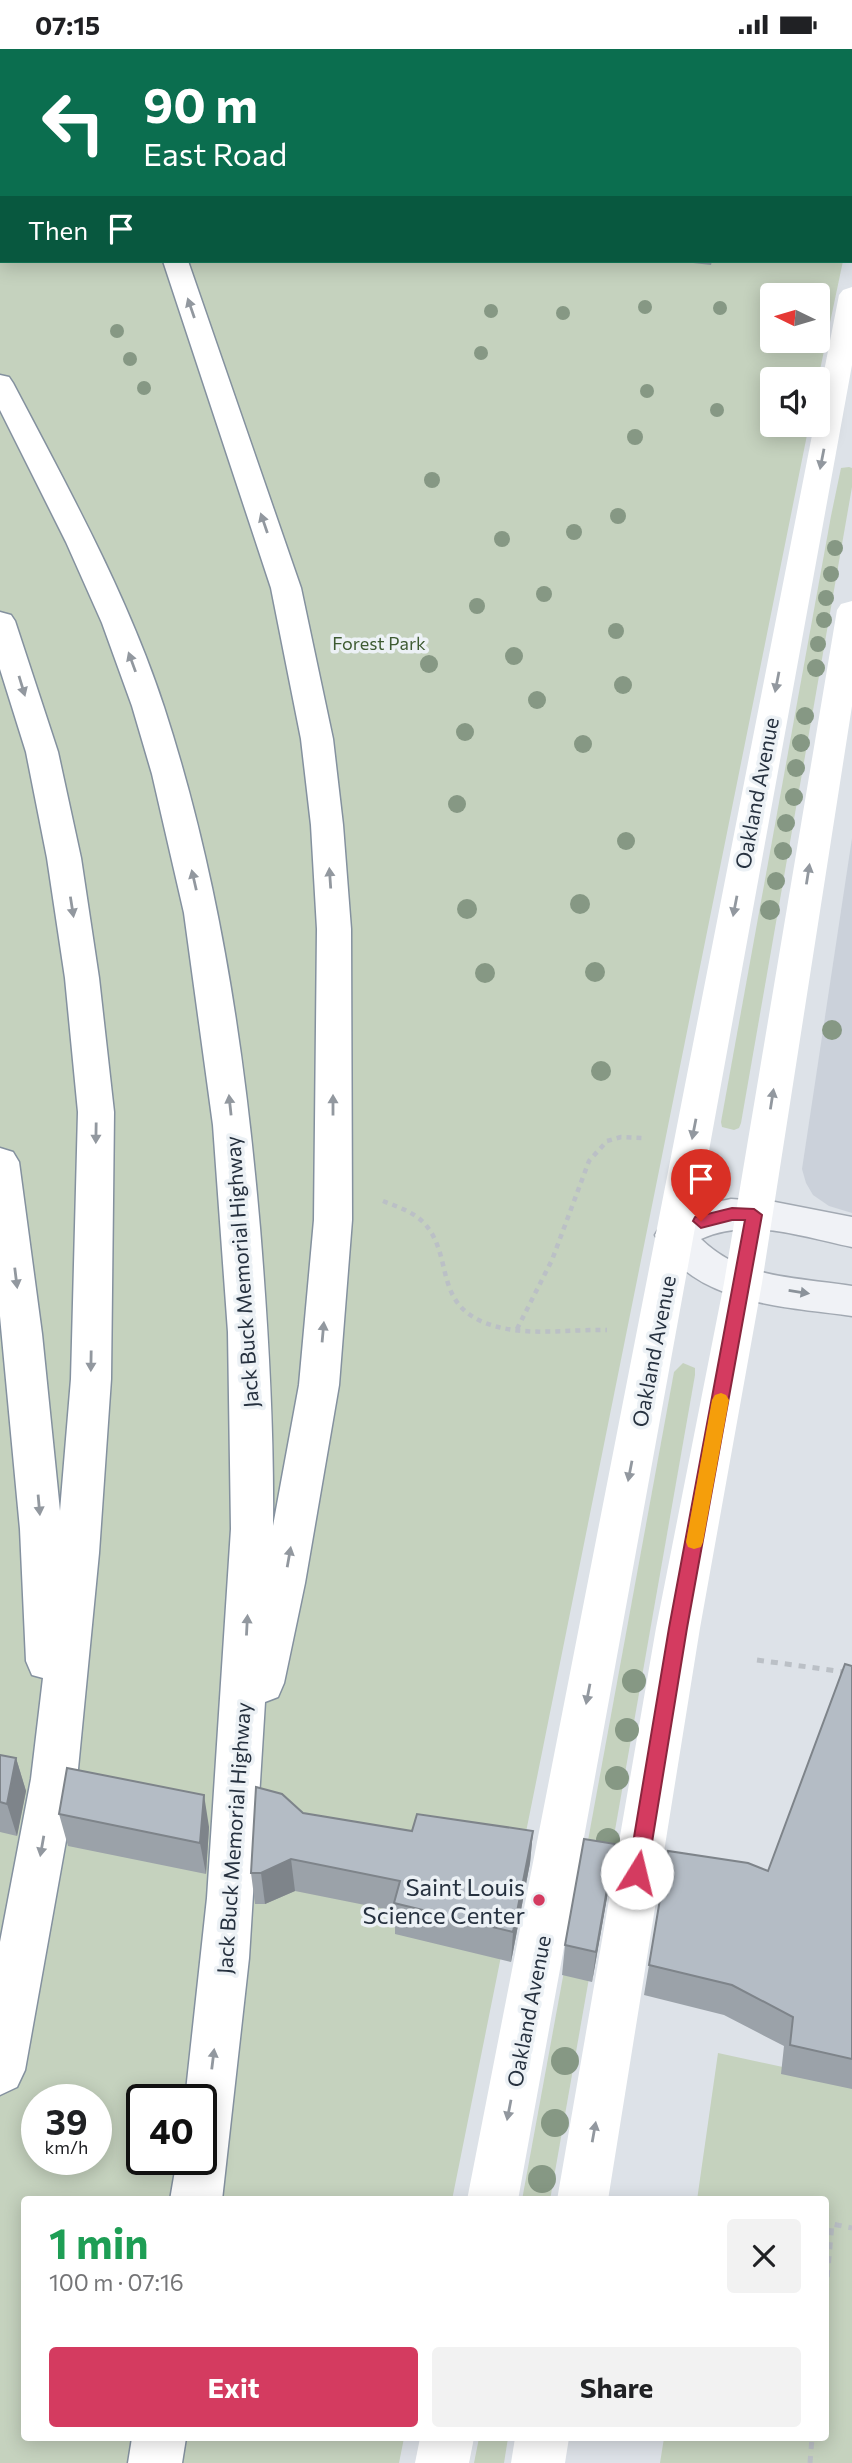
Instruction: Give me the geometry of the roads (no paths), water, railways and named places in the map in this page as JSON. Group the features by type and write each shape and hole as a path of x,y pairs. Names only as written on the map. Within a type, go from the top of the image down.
{"main road":[{"path":"176,263 286,588 317,740 327,825 334,929 333,1220 319,1385 285,1583 238,1791"},
{"name":"Oakland Avenue","path":"493,2196 852,295"},
{"name":"Jack Buck Memorial Highway","path":"0,383 114,612 160,746 178,811 203,923 223,1049 236,1159 248,1341 252,1527 227,1943 196,2196"},
{"path":"583,2196 678,1628 743,1283 852,610"},
{"path":"0,621 42,752 64,858 82,978 96,1112 91,1379 78,1553 54,1779 0,2070"},
{"path":"0,1162 22,1334 41,1529 54,1779"},
{"path":"155,2463 159,2441"},
{"path":"442,2463 446,2441"},
{"path":"538,2463 542,2441"}],"street":[{"path":"852,1232 754,1215 732,1214 701,1221 674,1235 696,1258 720,1275 743,1283 852,1301"}],"place":[{"name":"Saint Louis Science Center","path":"539,1900"}],"park label":[{"name":"Forest Park","path":"379,643"}]}
